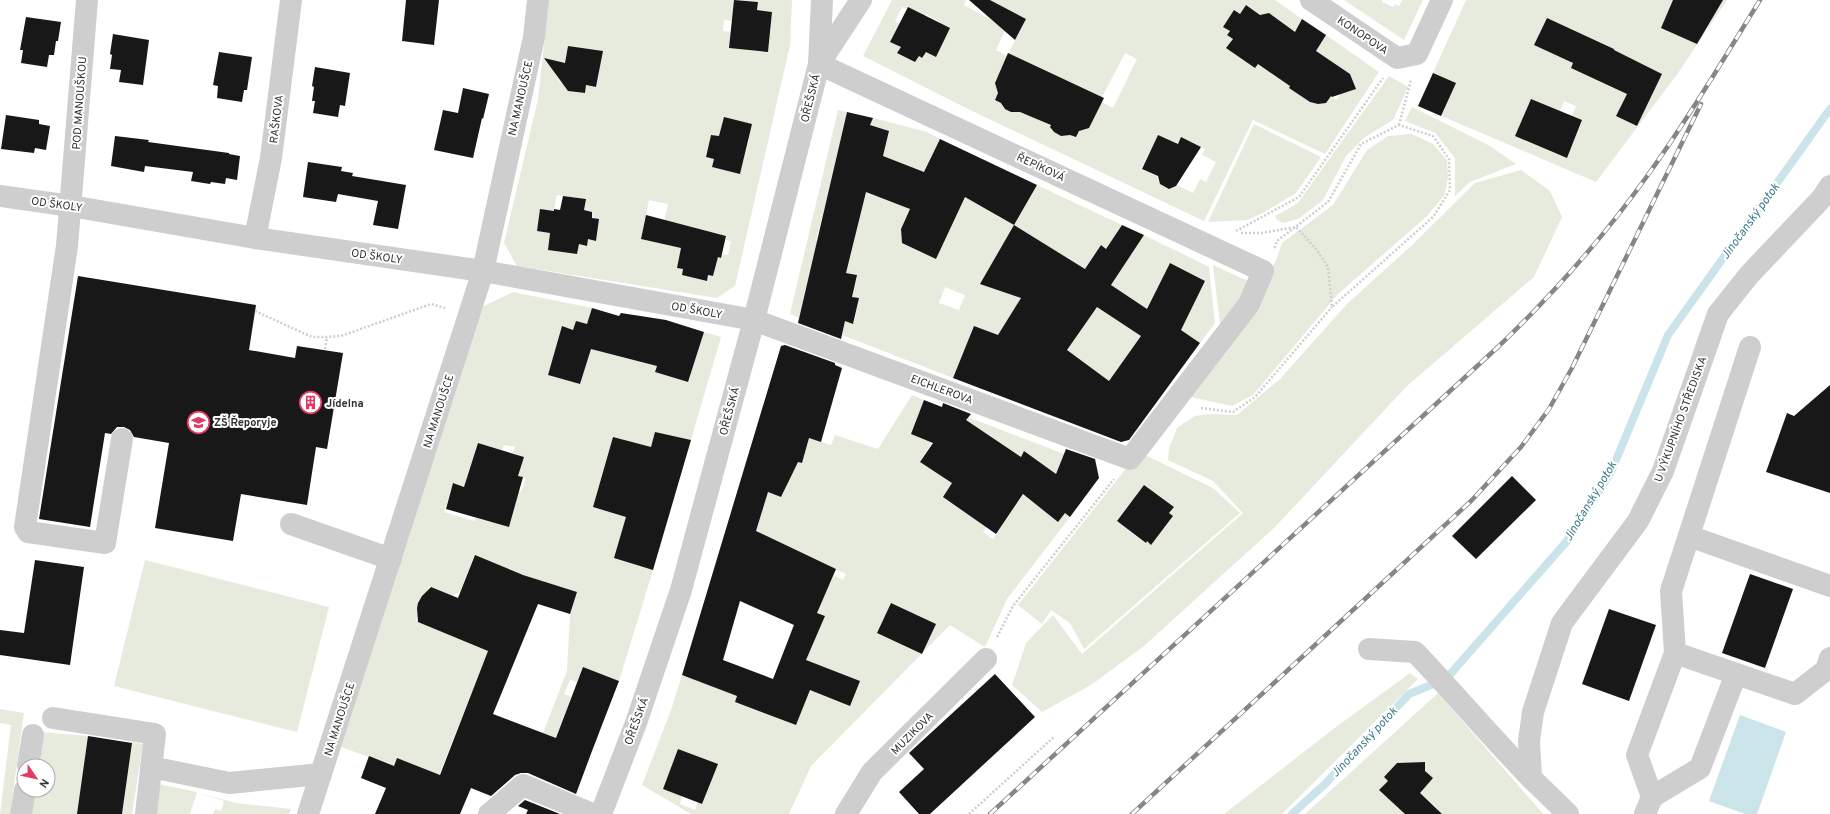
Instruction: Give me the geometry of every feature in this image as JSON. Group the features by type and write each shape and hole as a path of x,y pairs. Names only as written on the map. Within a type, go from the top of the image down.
{"street":[{"name":"POD MANOUŠKOU","path":"87,0 67,246 25,527 28,532 105,543 122,439"},
{"name":"RAŠKOVA","path":"255,238 271,158 290,0"},
{"name":"NA MANOUŠCE","path":"308,814 483,271 534,38 538,0"},
{"name":"OŘEŠSKÁ","path":"601,814 636,723 681,590 754,320 819,64 822,0"},
{"path":"819,64 861,0"},
{"name":"KONOPOVA","path":"1311,0 1407,56"},
{"path":"1407,56 1442,0"},
{"name":"ŘEPÍKOVÁ","path":"819,64 1263,271"},
{"name":"U VÝKUPNÍHO STŘEDISKA","path":"1531,778 1529,741 1533,712 1562,623 1638,521 1649,500 1663,471 1718,314 1749,275 1822,198 1830,186"},
{"name":"OD ŠKOLY","path":"0,196 71,206 255,238 483,271 754,320"},
{"path":"1130,458 1249,304 1263,271"},
{"name":"EICHLEROVA","path":"754,320 1130,458"},
{"path":"1736,674 1700,768 1648,805 1637,755 1675,653 1671,591 1750,348"},
{"path":"291,524 390,558"},
{"path":"1689,536 1830,586"},
{"path":"1369,649 1415,652 1496,742 1568,814"},
{"path":"1675,653 1794,694 1826,670 1830,658"},
{"name":"MUZIKOVA","path":"846,814 872,772 986,659"},
{"path":"53,718 155,734 146,814"},
{"path":"29,758 33,735"},
{"path":"151,767 229,783 319,780"},
{"path":"489,814 523,785 592,814"},
{"path":"22,814 24,798"}],"path":[{"path":"1400,125 1407,56"},
{"path":"1296,227 1262,233 1234,233 1299,197 1407,56"},
{"path":"1202,409 1233,412 1255,397 1332,307 1434,217 1450,190 1449,158 1433,136 1400,125 1361,144 1328,202 1277,242 1263,271"},
{"path":"1296,227 1316,249 1328,267 1332,307"},
{"path":"255,311 312,337 342,336 431,304 469,315"},
{"path":"325,349 327,337"},
{"path":"986,659 1013,606 1130,458"},
{"path":"969,814 1055,736"}],"shaded area":[{"path":"549,0 734,0 732,21 724,20 723,31 731,32 768,52 772,12 757,10 758,2 736,0 792,0 790,45 735,286 717,298 517,266 504,243 538,99","holes":["568,46 602,51 596,87 586,85 585,93 573,92 574,84 560,82 556,75 557,68 563,65 563,62 565,63","711,135 749,140 740,173 712,167 714,159 706,156","557,195 586,199 584,210 592,212 596,240 588,239 587,245 579,244 577,254 548,250 550,233 537,231 540,210 554,211","649,200 668,204 659,243 641,239","687,226 726,236 726,240 731,241 728,255 722,254 721,257 718,257 713,276 708,275 706,281 682,275 683,269 677,268"]},
{"path":"892,0 966,0 964,5 1006,28 996,50 1007,56 1026,19 990,0 1275,0 1302,19 1288,49 1289,88 1305,98 1331,96 1336,100 1343,91 1348,92 1352,90 1316,51 1326,35 1379,72 1325,154 1253,120 1204,221 968,109 863,56","holes":["1246,5 1260,15 1269,13 1276,18 1278,23 1227,48 1233,39 1227,35 1230,31 1223,27 1234,10 1240,14","902,7 925,16 926,14 941,23 915,62 898,53 901,47 900,24 895,21","1125,53 1137,59 1113,108 1100,101","1004,75 1067,134 1065,136 1055,133 1053,128 1050,126 1051,124 1017,111 1013,112 1005,109 995,83 997,77","1158,135 1178,144 1181,138 1205,149 1202,155 1216,162 1206,182 1200,179 1193,193 1177,185 1169,189 1160,184 1157,176 1141,169"]},
{"path":"1344,0 1383,0 1382,2 1393,7 1395,4 1399,6 1402,0 1423,0 1404,40"},
{"path":"1466,0 1727,0 1678,73 1596,182 1418,106","holes":["1547,18 1614,49 1600,81 1571,68 1573,63 1534,45","1642,64 1662,74 1637,126 1616,116","1531,99 1560,111 1564,101 1576,106 1572,116 1582,121 1567,158 1515,136"]},
{"path":"1389,76 1408,87 1393,120 1365,137 1346,156 1323,200 1298,219 1283,223 1277,220 1275,216 1297,204"},
{"path":"1412,107 1490,146 1516,164 1470,182 1455,196 1455,158 1435,133 1405,121"},
{"path":"838,110 847,112 835,163 881,165 889,131 870,125 873,118 927,132 940,139 930,159 946,167 960,208 983,159 993,164 983,186 1002,208 997,216 1014,225 1037,185 1122,225 1106,249 1101,245 1090,273 1057,275 1067,258 1040,242 1010,294 1021,298 1002,337 974,326 953,378 842,335 845,321 854,323 859,299 852,297 857,275 812,265 799,318 790,314","holes":["913,168 925,172 897,204","828,195 862,204 852,249 816,241","905,219 946,237 936,259 902,243 901,229","945,287 965,295 959,310 939,303"]},
{"path":"1254,124 1321,157 1296,193 1263,213 1247,220 1208,222"},
{"path":"1412,134 1433,144 1447,160 1448,177 1445,194 1427,216 1338,294 1253,395 1232,406 1191,397 1252,308 1276,260 1282,243 1333,205 1367,150 1388,136"},
{"path":"1521,170 1550,191 1562,217 1534,277 1407,386 1275,527 1144,646 1091,685 1042,712 1012,685 1026,643 1053,615 1082,654 1243,513 1213,481 1168,460 1169,448 1177,428 1195,416 1210,414 1237,415 1280,379 1347,304 1411,246 1475,183"},
{"path":"1144,235 1209,267 1215,323 1200,343 1179,328 1114,374 1109,381 1007,340 1089,318 1113,286 1111,285","holes":["1170,263 1205,281 1187,317 1152,299"]},
{"path":"1213,265 1248,281 1239,302 1220,324"},
{"path":"513,292 592,308 587,324 573,330 562,327 548,375 580,384 591,347 648,317 668,321 657,359 659,360 655,372 687,382 704,332 721,337 691,440 655,433 639,485 675,496 665,529 614,558 653,570 619,681 583,667 577,682 570,680 564,694 571,697 563,720 599,734 592,751 543,733 567,671 570,614 577,593 519,574 439,775 397,759 394,766 338,746 482,307","holes":["613,437 628,441 609,512 593,507","478,443 502,450 504,445 515,447 513,453 524,457 518,476 526,478 521,492 513,490 516,502 509,527 476,518 474,521 444,512 453,483 464,487","474,556 505,567 480,648 416,620 418,604 429,586 452,596 460,592"]},
{"path":"912,395 924,400 911,434 922,438 935,437 920,462 932,470 968,417 1064,454 1052,484 1058,521 1065,513 1070,517 1007,599 985,647 950,625 811,766 789,814 691,814 642,785 671,710 682,675 737,696 736,703 796,725 809,692 798,657 788,642 793,625 817,635 825,616 740,578 810,575 830,584 834,575 843,580 846,574 756,531 768,492 781,497 787,485 745,465 751,447 802,463 809,438 831,445 835,435 878,449","holes":["986,433 1002,445 943,497","1024,452 1043,465 993,539 983,532 993,517 984,510","891,603 936,624 921,654 877,633","678,749 717,764 702,804 698,802 695,810 680,804 682,796 663,789"]},
{"path":"1139,452 1213,488 1240,513 1084,649 1070,623 1051,610 1042,624 1018,605","holes":["1144,485 1174,507 1169,513 1173,517 1151,544 1147,541 1145,543 1117,521"]},
{"path":"145,560 329,607 297,732 114,686"},
{"path":"1410,673 1418,679 1282,814 1224,814 1332,730"},
{"path":"1438,693 1543,814 1435,814 1438,810 1429,801 1416,796 1433,778 1425,771 1424,762 1397,763 1384,777 1388,781 1405,814 1305,814"},
{"path":"0,709 24,713 18,758 16,758 16,771 10,814 0,814 11,725 0,723"},
{"path":"42,732 88,736 77,814 32,814 34,798 56,798 56,758 39,758"},
{"path":"132,742 143,744 132,814 122,814"},
{"path":"159,784 197,792 190,814 156,814"},
{"path":"198,793 236,803 291,809 289,814 213,814 215,809 221,811 224,801"}],"water":[{"path":"1740,715 1786,732 1757,814 1745,814 1709,801"}],"building":[{"path":"406,0 439,0 434,45 402,41"},
{"path":"734,0 758,2 757,10 772,12 768,52 729,48"},
{"path":"969,0 990,0 1026,19 1015,40"},
{"path":"1673,0 1723,0 1697,44 1661,28"},
{"path":"1246,5 1260,15 1269,13 1295,32 1302,19 1326,35 1316,51 1350,74 1356,89 1332,97 1331,96 1326,103 1318,104 1310,102 1258,64 1255,68 1226,48 1233,39 1227,35 1230,31 1223,27 1234,10 1240,14"},
{"path":"908,7 950,28 936,57 926,52 922,58 919,56 915,62 897,53 901,47 890,42"},
{"path":"26,17 61,22 54,55 49,55 47,67 21,63 23,50 20,50"},
{"path":"1547,18 1614,49 1662,74 1637,126 1616,116 1627,94 1571,68 1573,63 1534,45"},
{"path":"113,34 149,40 143,85 119,82 121,70 110,69 112,55 110,54"},
{"path":"568,46 603,51 596,87 586,85 585,93 568,91 544,58 565,63"},
{"path":"219,52 252,57 247,90 244,90 242,102 217,98 218,86 213,85"},
{"path":"1008,53 1104,98 1089,128 1079,131 1076,137 1070,135 1061,136 1054,132 1050,127 1051,125 1020,112 1011,112 995,100 998,93 995,83"},
{"path":"315,67 350,73 345,106 340,105 338,117 313,113 315,101 312,101 314,87 312,86"},
{"path":"1433,73 1456,83 1441,116 1418,106"},
{"path":"463,88 489,94 473,158 434,150 443,110 458,113"},
{"path":"1531,99 1582,120 1567,158 1515,136"},
{"path":"847,112 873,118 870,125 889,131 883,156 924,172 940,139 1037,185 1014,225 965,197 936,259 902,243 901,229 910,209 866,192 846,273 857,275 852,297 859,298 853,324 845,321 841,339 798,323"},
{"path":"6,115 39,120 39,124 50,126 46,150 35,148 34,153 1,149"},
{"path":"724,117 752,124 740,174 712,167 714,159 706,157 711,135 719,136"},
{"path":"1158,135 1178,144 1181,137 1201,147 1176,186 1169,189 1160,184 1158,176 1142,169"},
{"path":"115,136 149,140 148,142 229,153 240,156 237,180 226,178 225,184 211,182 210,184 191,181 193,172 145,166 144,172 111,166"},
{"path":"308,162 342,167 341,171 353,173 352,176 406,185 398,229 373,225 378,201 338,194 336,202 303,197"},
{"path":"563,196 586,199 584,210 592,212 592,218 599,219 596,241 588,239 587,246 579,244 577,254 548,250 550,233 537,231 540,209 554,211 554,209 560,210"},
{"path":"646,215 726,236 721,258 718,257 713,276 708,275 707,281 682,275 683,269 677,268 681,248 641,239"},
{"path":"1014,225 1085,269 1101,245 1106,249 1122,225 1144,235 1111,285 1147,309 1170,263 1205,281 1181,330 1200,343 1129,440 1121,442 953,378 974,326 998,335 1021,298 980,284","holes":["1097,307 1141,336 1109,381 1067,350"]},
{"path":"78,276 256,305 249,350 295,358 297,346 343,353 327,449 316,447 307,505 241,494 233,541 155,528 169,443 134,437 130,430 124,427 117,427 111,434 105,433 90,527 39,519"},
{"path":"592,308 619,316 621,313 666,320 704,332 688,382 655,372 657,366 591,349 580,384 548,375 562,326 573,330 576,321 587,324"},
{"path":"785,345 835,363 835,365 842,368 821,442 809,438 802,463 798,462 781,497 768,492 756,531 836,569 817,613 825,616 806,660 860,681 850,706 810,690 796,725 735,702 737,696 682,675 781,346","holes":["740,601 794,625 773,679 723,660"]},
{"path":"1830,385 1830,493 1766,472 1787,413 1794,416"},
{"path":"924,400 942,407 943,403 971,414 966,420 1021,457 1024,451 1056,474 1066,449 1095,459 1099,478 1070,517 1065,513 1058,522 1023,494 996,534 943,497 952,483 920,462 933,443 911,434"},
{"path":"655,432 691,440 653,570 614,558 626,517 593,507 613,437 651,447"},
{"path":"478,443 524,457 518,476 523,477 509,527 446,509 453,483 464,487"},
{"path":"1512,476 1536,500 1476,559 1452,536"},
{"path":"1144,485 1174,507 1169,513 1173,516 1151,545 1147,541 1146,543 1117,521"},
{"path":"475,555 523,575 577,592 570,614 538,604 493,714 556,738 583,667 619,681 576,794 528,773 521,773 515,775 491,796 471,788 460,814 375,814 386,788 361,778 369,756 394,766 397,758 440,775 488,651 418,622 418,603 422,596 431,587 458,598"},
{"path":"35,560 84,567 70,665 0,655 0,630 24,633"},
{"path":"1750,574 1793,589 1765,668 1722,653"},
{"path":"891,603 936,624 922,654 877,633"},
{"path":"1609,609 1656,625 1629,701 1582,684"},
{"path":"995,674 1035,717 930,814 919,814 899,792 924,769 909,753"},
{"path":"88,736 132,743 122,814 77,814"},
{"path":"678,749 718,764 702,804 663,789"},
{"path":"1425,762 1425,771 1433,778 1420,793 1442,814 1405,814 1379,790 1388,781 1384,777 1397,763"},
{"path":"525,800 560,814 526,814 528,810 518,806"}],"waterway":[{"name":"Jinočanský potok","path":"1292,814 1325,784 1409,694 1446,679 1567,541 1611,472 1668,335 1830,109"}],"railway":[{"path":"990,814 1499,346 1557,287 1612,223 1645,179 1690,113 1760,0"},
{"path":"1132,814 1471,501 1521,447 1549,409 1572,368 1701,104"}],"place":[{"name":"Jídelna","path":"311,403"},
{"name":"ZŠ Řeporyje","path":"198,422"}]}
